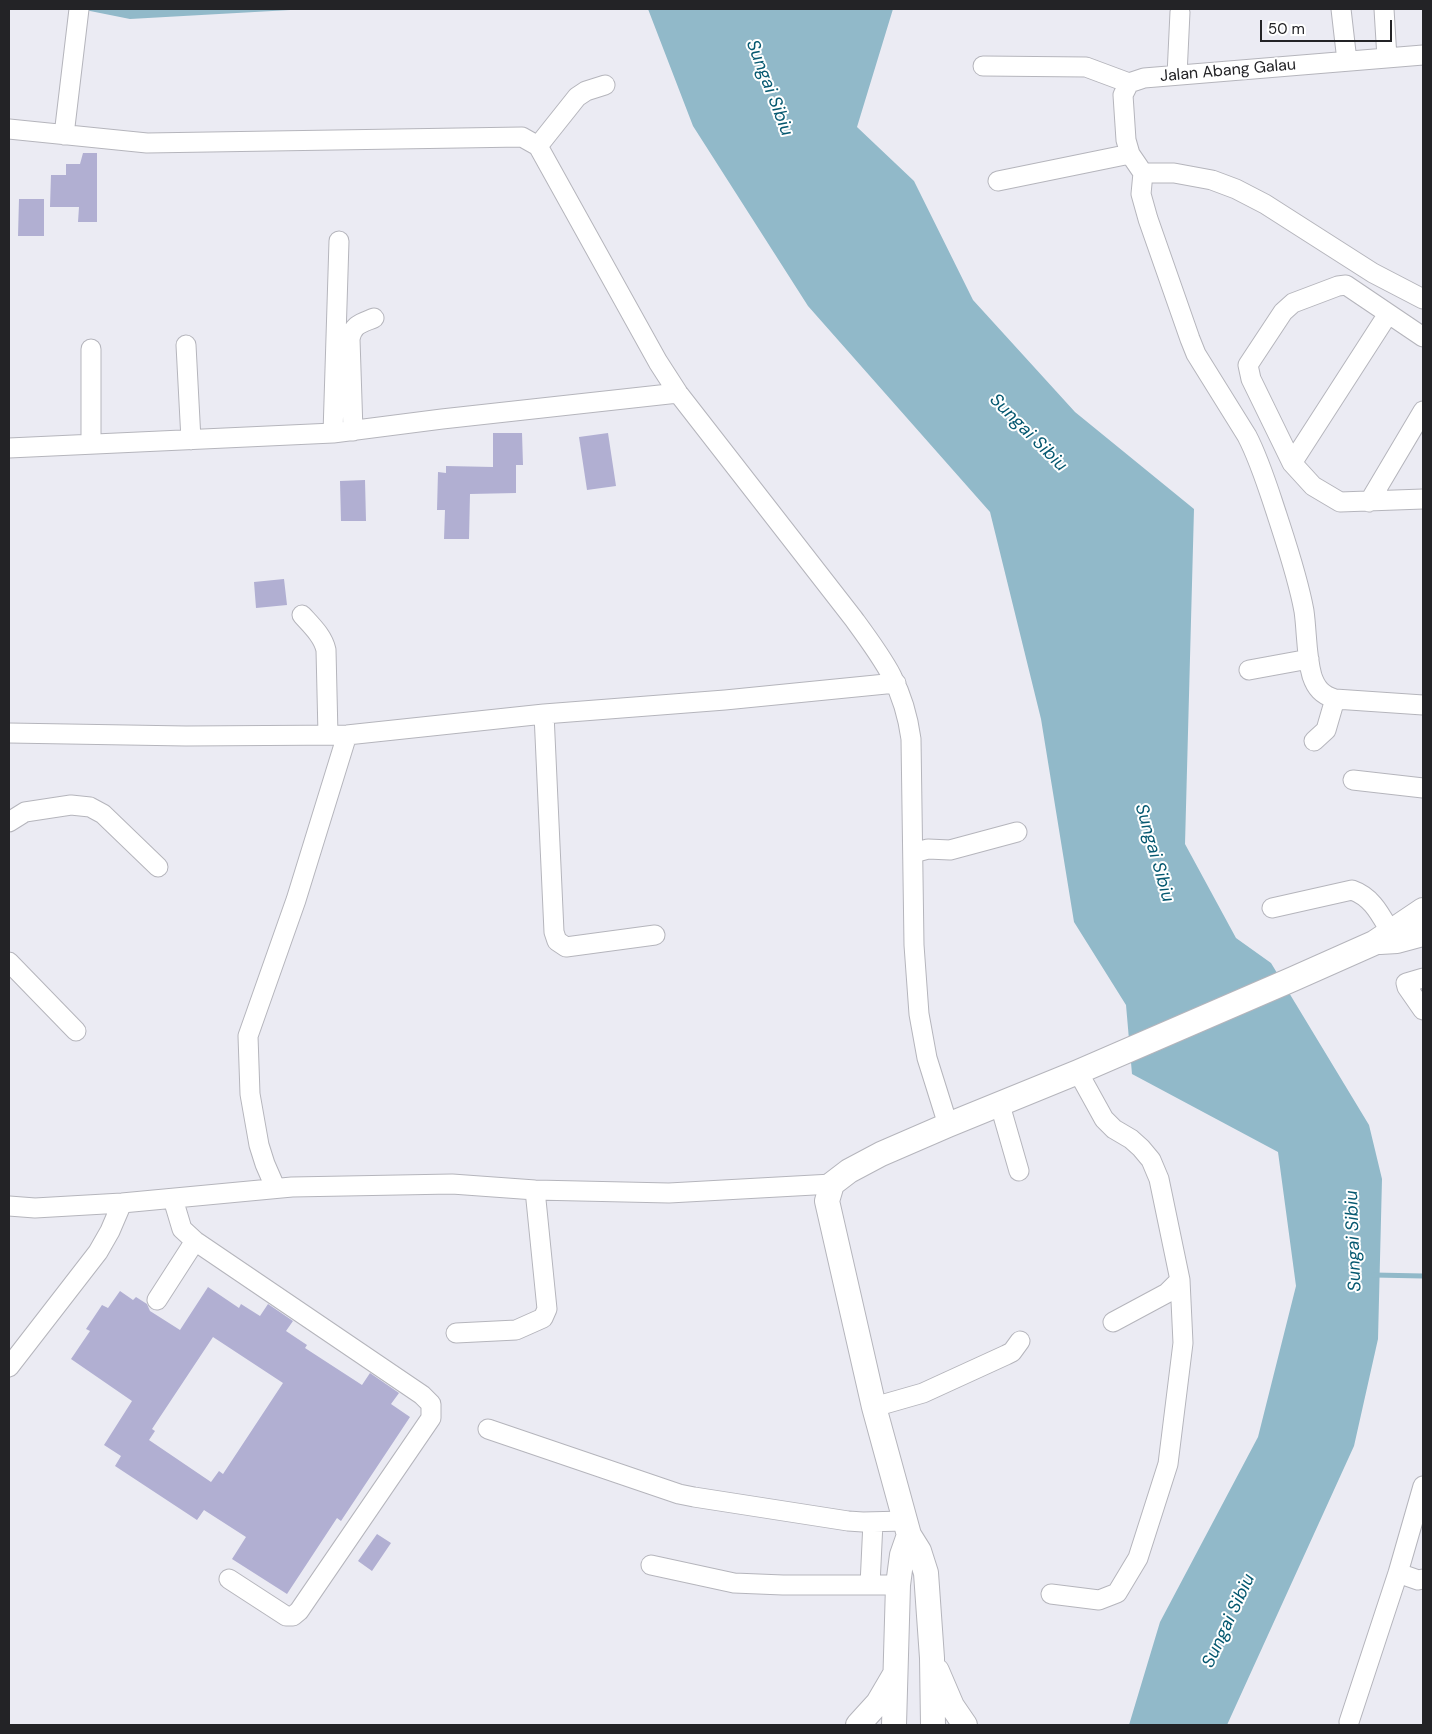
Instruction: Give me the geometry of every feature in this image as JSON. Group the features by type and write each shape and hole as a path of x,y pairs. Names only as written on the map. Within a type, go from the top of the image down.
{"main road":[{"path":"933,1725 932,1658 926,1573 919,1551 907,1528 874,1407 827,1201 832,1184 849,1171 881,1154 948,1124 1000,1105 1409,929 1423,902"},
{"path":"894,1725 898,1585 907,1528"},
{"path":"932,1658 952,1706 965,1725"},
{"path":"858,1725 878,1703 896,1673"}],"street":[{"path":"64,135 80,9"},
{"path":"1341,9 1347,61"},
{"path":"1384,9 1387,58"},
{"path":"1177,75 1180,12"},
{"name":"Jalan Abang Galau","path":"1129,83 1144,78 1423,55"},
{"path":"983,66 1086,67 1129,83 1122,95 1126,140 1130,154 1143,173 1141,194 1148,220 1193,346 1247,436 1263,473 1290,554 1304,611 1308,659 1318,690 1325,696 1335,699 1423,706"},
{"path":"538,146 577,97 586,91 606,85"},
{"path":"9,129 146,143 522,137 538,146 658,362 678,393 853,618 880,655 896,683 908,716 911,739 914,945 919,1014 927,1058 948,1124"},
{"path":"998,180 1130,154"},
{"path":"1143,173 1174,173 1212,180 1236,189 1265,204 1373,273 1423,299"},
{"path":"333,433 339,241"},
{"path":"1359,293 1373,273"},
{"path":"1423,337 1346,285 1338,286 1293,303 1283,312 1248,366 1251,379 1292,463 1313,486 1340,502 1423,500"},
{"path":"1292,463 1388,314"},
{"path":"353,431 350,339 356,325 374,318"},
{"path":"186,345 191,440"},
{"path":"91,349 91,444"},
{"path":"9,448 333,433 678,393"},
{"path":"1369,502 1423,411"},
{"path":"302,615 325,643 328,734"},
{"path":"1249,670 1308,659"},
{"path":"9,733 186,736 347,734 544,714 725,700 896,683"},
{"path":"1314,741 1326,730 1335,699"},
{"path":"544,714 554,932 557,942 566,947 655,936"},
{"path":"275,1187 264,1164 259,1145 250,1094 248,1036 296,900 347,734"},
{"path":"1353,780 1423,788"},
{"path":"9,822 25,812 71,805 90,807 103,814 158,867"},
{"path":"913,853 928,849 950,850 1017,832"},
{"path":"1272,908 1352,890 1363,894 1409,929"},
{"path":"10,966 76,1031"},
{"path":"1423,978 1406,983 1423,1010"},
{"path":"1051,1594 1099,1600 1117,1593 1138,1558 1168,1464 1183,1343 1180,1280 1159,1179 1151,1160 1131,1139 1114,1129 1104,1119 1078,1072"},
{"path":"1000,1105 1019,1171"},
{"path":"9,1206 35,1208 173,1199 275,1187 452,1184 535,1190 669,1194 832,1184"},
{"path":"456,1333 516,1330 543,1318 547,1309 535,1190"},
{"path":"173,1199 182,1229 195,1242 422,1395 431,1404 431,1418 299,1611 293,1616 286,1616 229,1579"},
{"path":"9,1367 98,1252 110,1232 122,1202"},
{"path":"157,1300 195,1242"},
{"path":"1113,1322 1167,1294 1180,1280"},
{"path":"874,1407 923,1393 1012,1352 1020,1341"},
{"path":"488,1429 679,1494 848,1521 873,1522 907,1528"},
{"path":"1349,1722 1423,1490"},
{"path":"870,1585 873,1522"},
{"path":"651,1565 734,1583 898,1585"},
{"path":"1398,1573 1418,1580 1423,1579"}],"water":[{"path":"80,9 308,9 130,19"},
{"name":"Sungai Sibiu","path":"648,9 893,9 857,127 914,181 973,300 1075,412 1194,509 1185,844 1236,938 1271,963 1369,1125 1382,1179 1378,1339 1354,1446 1227,1725 1129,1725 1160,1622 1258,1437 1296,1286 1278,1152 1132,1074 1126,1005 1074,922 1041,719 990,512 808,306 693,126"}],"building":[{"path":"83,153 97,153 97,222 78,222 79,207 50,207 51,175 66,175 66,164 80,164"},
{"path":"19,199 44,199 44,236 18,236"},
{"path":"493,433 522,433 523,465 516,465 516,493 470,494 469,539 444,539 445,510 437,510 438,472 446,473 446,466 493,467"},
{"path":"608,433 616,486 587,490 579,437"},
{"path":"365,480 366,521 341,521 340,481"},
{"path":"284,579 287,605 256,608 254,582"},
{"path":"208,1287 239,1308 241,1304 260,1316 268,1304 293,1321 286,1331 307,1345 305,1348 362,1385 370,1373 399,1393 391,1404 410,1417 341,1521 337,1518 287,1594 232,1559 246,1537 204,1510 197,1520 115,1466 121,1456 104,1445 132,1401 71,1359 90,1331 86,1329 102,1305 108,1308 120,1291 133,1300 136,1297 147,1304 150,1311 180,1330","holes":["213,1337 283,1383 223,1474 219,1471 211,1482 149,1440 155,1431 152,1429"]},
{"path":"377,1534 391,1543 372,1571 358,1561"}],"waterway":[{"name":"Sungai Sibiu","path":"1374,1275 1423,1276"}]}
